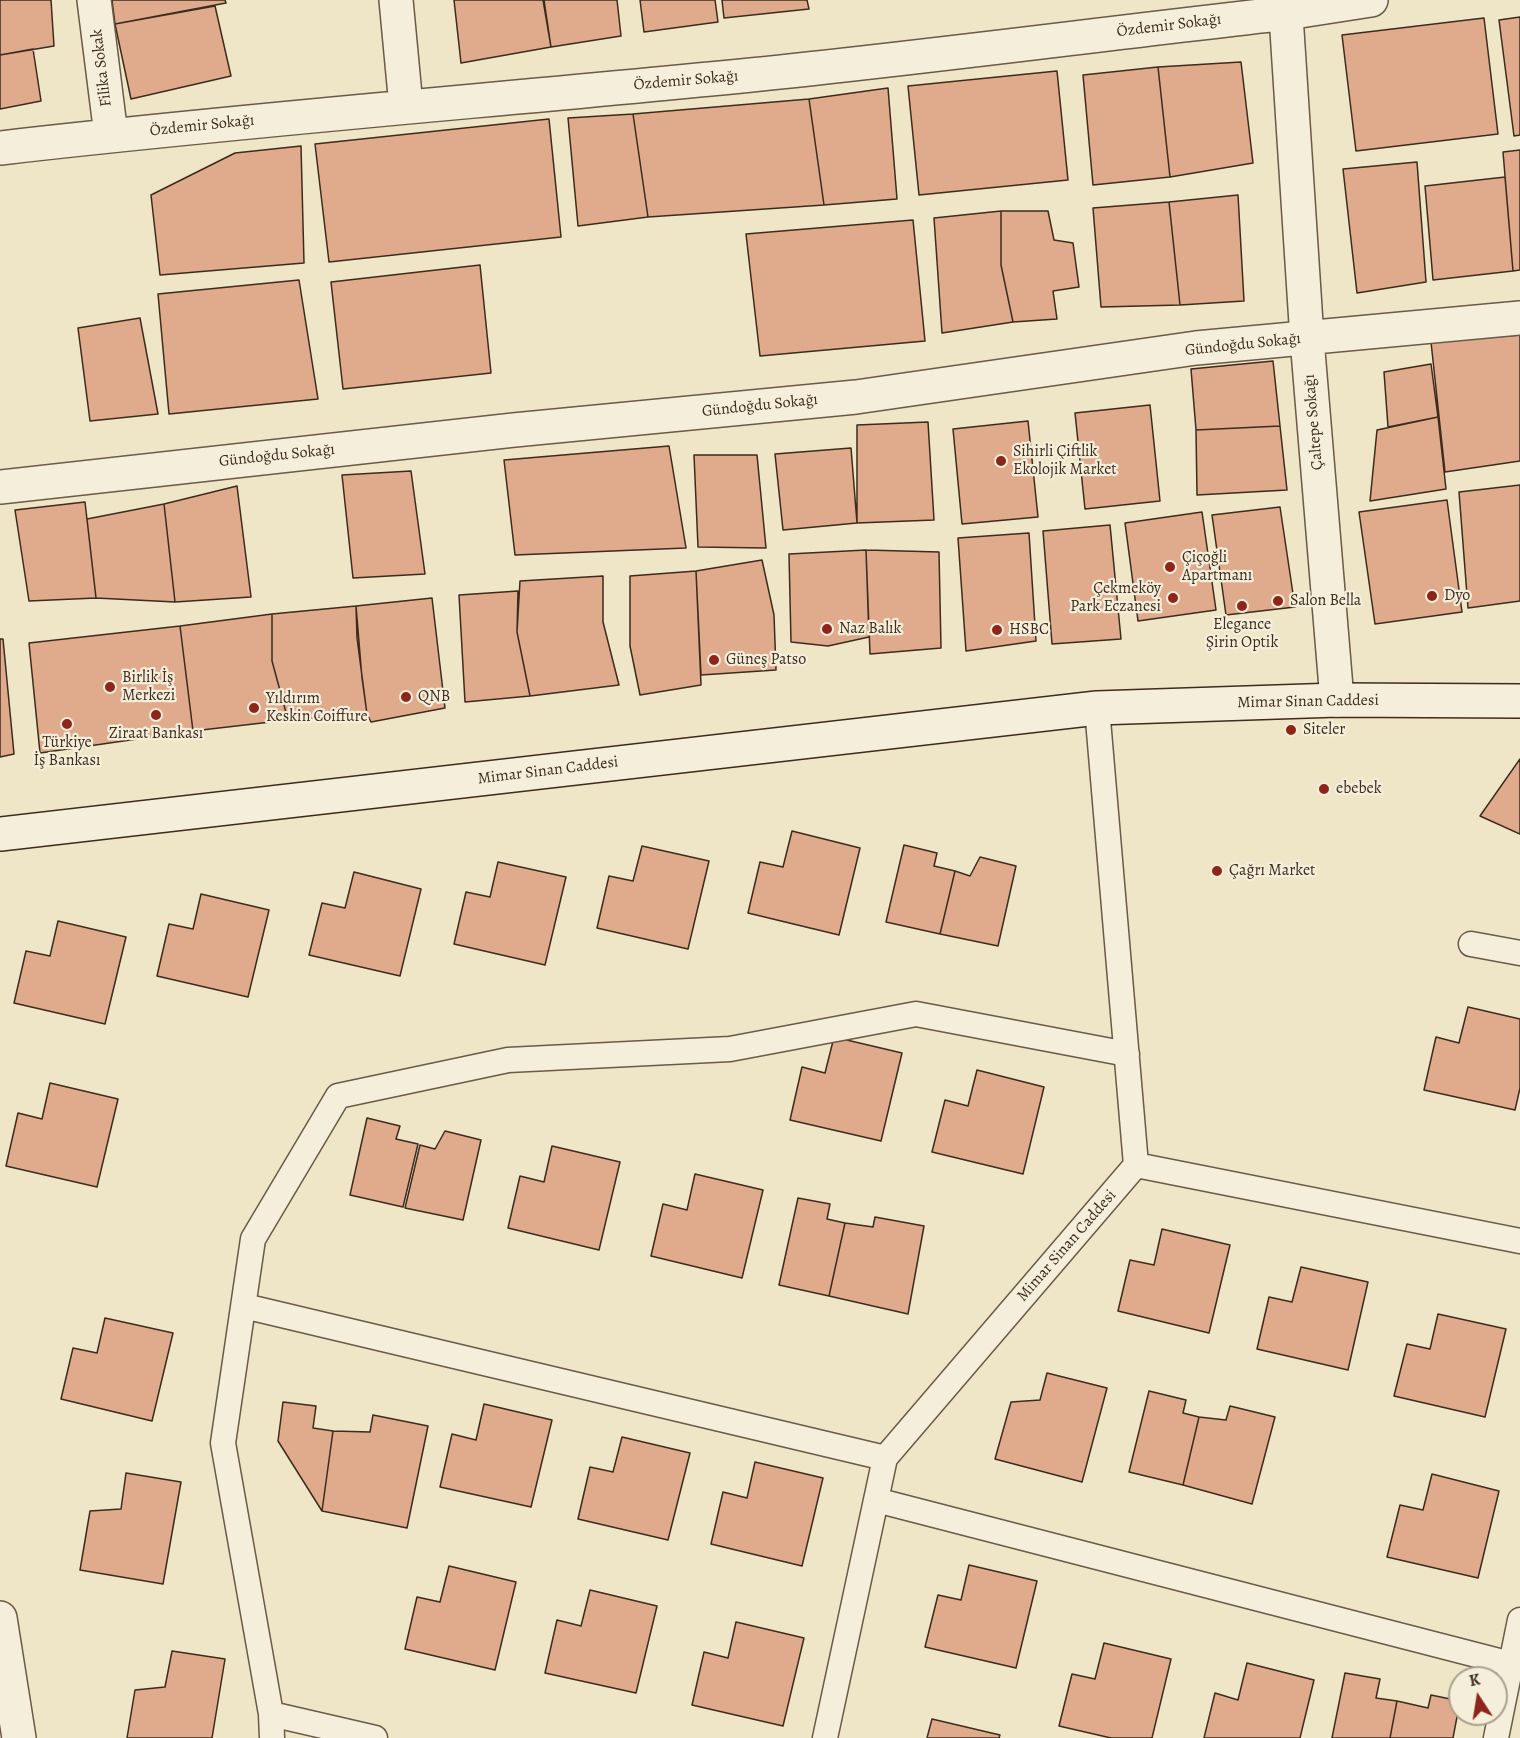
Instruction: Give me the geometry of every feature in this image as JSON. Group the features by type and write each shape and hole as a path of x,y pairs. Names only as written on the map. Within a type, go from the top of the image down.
{"street":[{"name":"Filika Sokak","path":"94,0 111,135"},
{"path":"396,0 406,106"},
{"name":"Özdemir Sokağı","path":"0,148 406,106 752,75 1286,6 1371,0"},
{"name":"Çaltepe Sokağı","path":"1286,6 1307,339 1337,700"},
{"name":"Gündoğdu Sokağı","path":"0,487 514,430 856,397 1196,348 1520,318"},
{"name":"Mimar Sinan Caddesi","path":"0,834 1097,708 1337,700 1520,701"},
{"path":"0,1618 19,1738"}],"lane":[{"path":"1097,708 1136,1165 1520,1241"},
{"path":"1471,944 1520,953"},
{"path":"272,1738 271,1714 224,1443 253,1239 338,1096 508,1060 730,1049 916,1014 1127,1054"},
{"name":"Mimar Sinan Caddesi","path":"825,1738 885,1458 1136,1165"},
{"path":"244,1306 885,1458"},
{"path":"876,1500 1511,1664"},
{"path":"1496,1738 1520,1620"},
{"path":"271,1714 375,1738"}],"building":[{"path":"0,0 51,0 54,46 0,55"},
{"path":"112,0 225,0 226,3 115,24"},
{"path":"454,0 543,0 551,47 461,63"},
{"path":"544,0 617,0 621,36 551,47"},
{"path":"640,0 715,0 718,22 644,32"},
{"path":"722,0 807,0 809,9 724,18"},
{"path":"215,6 231,76 131,99 115,24"},
{"path":"1520,17 1520,135 1514,136 1499,20"},
{"path":"1484,18 1498,134 1356,151 1342,35"},
{"path":"33,49 41,101 0,109 0,55"},
{"path":"1241,62 1253,163 1170,177 1158,67"},
{"path":"1158,67 1170,177 1093,185 1083,75"},
{"path":"1057,71 1068,180 919,195 908,86"},
{"path":"888,88 897,199 824,205 809,99"},
{"path":"809,99 824,205 648,217 633,114"},
{"path":"633,114 648,217 578,226 568,118"},
{"path":"549,119 561,237 329,262 315,144"},
{"path":"301,146 304,263 160,275 151,195 235,153"},
{"path":"1520,150 1520,270 1513,271 1503,152"},
{"path":"1417,162 1426,282 1357,293 1343,169"},
{"path":"1505,177 1513,271 1433,280 1425,186"},
{"path":"1238,195 1244,301 1180,305 1169,202"},
{"path":"1169,202 1180,305 1101,307 1093,208"},
{"path":"1001,211 1048,211 1054,240 1073,243 1079,287 1053,291 1057,319 1013,322 1001,265"},
{"path":"1001,211 1001,265 1013,322 942,333 934,218"},
{"path":"913,220 925,341 760,356 746,234"},
{"path":"480,265 491,373 343,389 331,282"},
{"path":"299,280 318,399 169,414 158,294"},
{"path":"140,318 158,414 90,421 78,328"},
{"path":"1520,335 1520,461 1445,472 1431,342"},
{"path":"1273,361 1280,426 1196,430 1191,369"},
{"path":"1431,364 1438,417 1388,427 1384,372"},
{"path":"1150,405 1160,501 1085,509 1075,413"},
{"path":"1438,417 1446,489 1370,501 1377,430"},
{"path":"1028,421 1038,517 962,524 953,429"},
{"path":"928,422 934,520 857,523 857,425"},
{"path":"1280,426 1287,490 1197,495 1196,430"},
{"path":"669,446 686,548 515,555 504,460"},
{"path":"851,448 857,523 783,530 775,454"},
{"path":"694,455 757,455 766,548 698,547"},
{"path":"411,471 425,574 353,578 342,475"},
{"path":"1520,485 1520,601 1468,608 1459,492"},
{"path":"237,486 251,597 175,602 164,504"},
{"path":"1447,500 1462,612 1375,624 1359,512"},
{"path":"85,502 96,598 29,601 15,510"},
{"path":"164,504 175,602 96,598 87,519"},
{"path":"1280,507 1295,607 1226,615 1212,515"},
{"name":"Çiçoğli Apartmanı","path":"1202,512 1216,610 1138,621 1125,523"},
{"path":"1110,525 1121,639 1052,644 1043,531"},
{"path":"1029,533 1036,641 966,651 958,538"},
{"path":"866,550 869,637 828,646 791,642 789,554"},
{"path":"866,550 939,552 941,648 870,654"},
{"path":"762,560 774,615 776,670 701,675 696,571"},
{"path":"696,571 701,685 640,695 630,646 630,576"},
{"path":"603,576 603,622 619,685 530,696 517,632 520,581"},
{"path":"518,591 517,632 530,696 465,702 459,595"},
{"path":"432,598 445,708 371,722 367,714 362,678 356,606"},
{"path":"356,606 357,638 367,714 288,720 272,661 272,614"},
{"path":"272,614 272,661 288,720 193,731 180,626"},
{"name":"Birlik İş Merkezi","path":"180,626 193,731 40,753 29,643"},
{"path":"0,639 3,639 14,754 0,757"},
{"path":"1520,759 1520,834 1480,816"},
{"path":"792,831 860,848 839,935 748,913 760,862 783,867"},
{"path":"904,845 937,853 934,866 955,871 940,934 886,922"},
{"path":"642,846 709,861 688,949 597,928 609,876 633,881"},
{"path":"980,857 1016,866 998,946 940,934 955,871 970,876"},
{"path":"498,862 566,877 545,965 454,944 466,892 490,897"},
{"path":"354,872 421,889 400,976 309,955 322,903 345,908"},
{"path":"201,894 269,910 248,997 157,976 169,924 193,929"},
{"path":"58,921 126,937 105,1024 14,1003 26,951 50,956"},
{"path":"1468,1007 1520,1019 1520,1088 1515,1110 1424,1090 1436,1037 1459,1043"},
{"path":"834,1037 902,1053 881,1141 790,1120 802,1067 825,1073"},
{"path":"977,1070 1044,1087 1023,1174 932,1152 945,1100 968,1106"},
{"path":"50,1083 118,1099 97,1187 6,1166 18,1113 42,1119"},
{"path":"367,1118 400,1126 396,1139 418,1144 403,1207 350,1195"},
{"path":"445,1131 481,1140 463,1220 405,1208 420,1145 435,1149"},
{"path":"552,1146 620,1162 599,1250 508,1228 520,1176 544,1182"},
{"path":"695,1174 763,1190 742,1278 651,1256 663,1204 687,1210"},
{"path":"798,1198 830,1204 827,1219 845,1223 829,1296 779,1285"},
{"path":"875,1217 924,1226 908,1314 829,1296 845,1223 873,1227"},
{"path":"1162,1229 1230,1245 1209,1333 1118,1311 1130,1260 1154,1265"},
{"path":"1301,1267 1368,1282 1348,1370 1257,1349 1269,1297 1292,1302"},
{"path":"1438,1314 1506,1329 1485,1417 1394,1396 1407,1344 1430,1349"},
{"path":"105,1318 173,1333 152,1421 61,1399 73,1348 97,1353"},
{"path":"1047,1373 1107,1388 1082,1482 995,1459 1011,1402 1040,1400"},
{"path":"1149,1391 1186,1400 1183,1413 1199,1417 1183,1485 1129,1472"},
{"path":"283,1402 316,1406 313,1428 333,1431 322,1511 278,1441"},
{"path":"484,1404 552,1420 531,1507 440,1487 452,1434 476,1440"},
{"path":"1230,1406 1275,1417 1252,1504 1183,1485 1199,1417 1226,1420"},
{"path":"373,1415 428,1426 407,1528 322,1511 333,1431 370,1432"},
{"path":"622,1437 690,1453 668,1540 578,1519 590,1467 613,1472"},
{"path":"755,1462 823,1478 802,1566 711,1544 723,1492 747,1498"},
{"path":"126,1473 181,1482 163,1584 80,1570 90,1511 121,1509"},
{"path":"1432,1474 1499,1491 1478,1578 1387,1557 1400,1505 1423,1510"},
{"path":"969,1565 1037,1581 1016,1668 925,1647 938,1595 961,1600"},
{"path":"449,1566 516,1582 495,1670 405,1649 417,1597 440,1602"},
{"path":"590,1590 657,1606 636,1693 545,1673 557,1620 581,1626"},
{"path":"736,1622 804,1638 783,1726 692,1705 704,1652 728,1658"},
{"path":"1104,1643 1171,1659 1152,1738 1111,1738 1059,1726 1072,1674 1095,1679"},
{"path":"172,1651 225,1659 212,1738 127,1738 135,1690 165,1687"},
{"path":"1247,1663 1314,1680 1300,1738 1204,1738 1215,1693 1238,1700"},
{"path":"1345,1673 1380,1679 1376,1698 1397,1701 1390,1738 1332,1738"},
{"path":"1431,1695 1448,1699 1448,1726 1455,1726 1453,1738 1390,1738 1397,1701 1428,1708"},
{"path":"932,1719 1000,1735 999,1738 927,1738"}],"place":[{"name":"Sihirli Çiftlik Ekolojik Market","path":"1001,461"},
{"name":"Çiçoğli Apartmanı","path":"1170,567"},
{"name":"Dyo","path":"1432,596"},
{"name":"Çekmeköy Park Eczanesi","path":"1173,598"},
{"name":"Salon Bella","path":"1278,601"},
{"name":"Elegance Şirin Optik","path":"1242,606"},
{"name":"Naz Balık","path":"827,629"},
{"name":"HSBC","path":"997,630"},
{"name":"Güneş Patso","path":"714,660"},
{"name":"Birlik İş Merkezi","path":"110,687"},
{"name":"QNB","path":"406,697"},
{"name":"Yıldırım Keskin Coiffure","path":"254,708"},
{"name":"Ziraat Bankası","path":"156,715"},
{"name":"Türkiye İş Bankası","path":"67,724"},
{"name":"Siteler","path":"1291,730"},
{"name":"ebebek","path":"1324,789"},
{"name":"Çağrı Market","path":"1217,871"}]}
